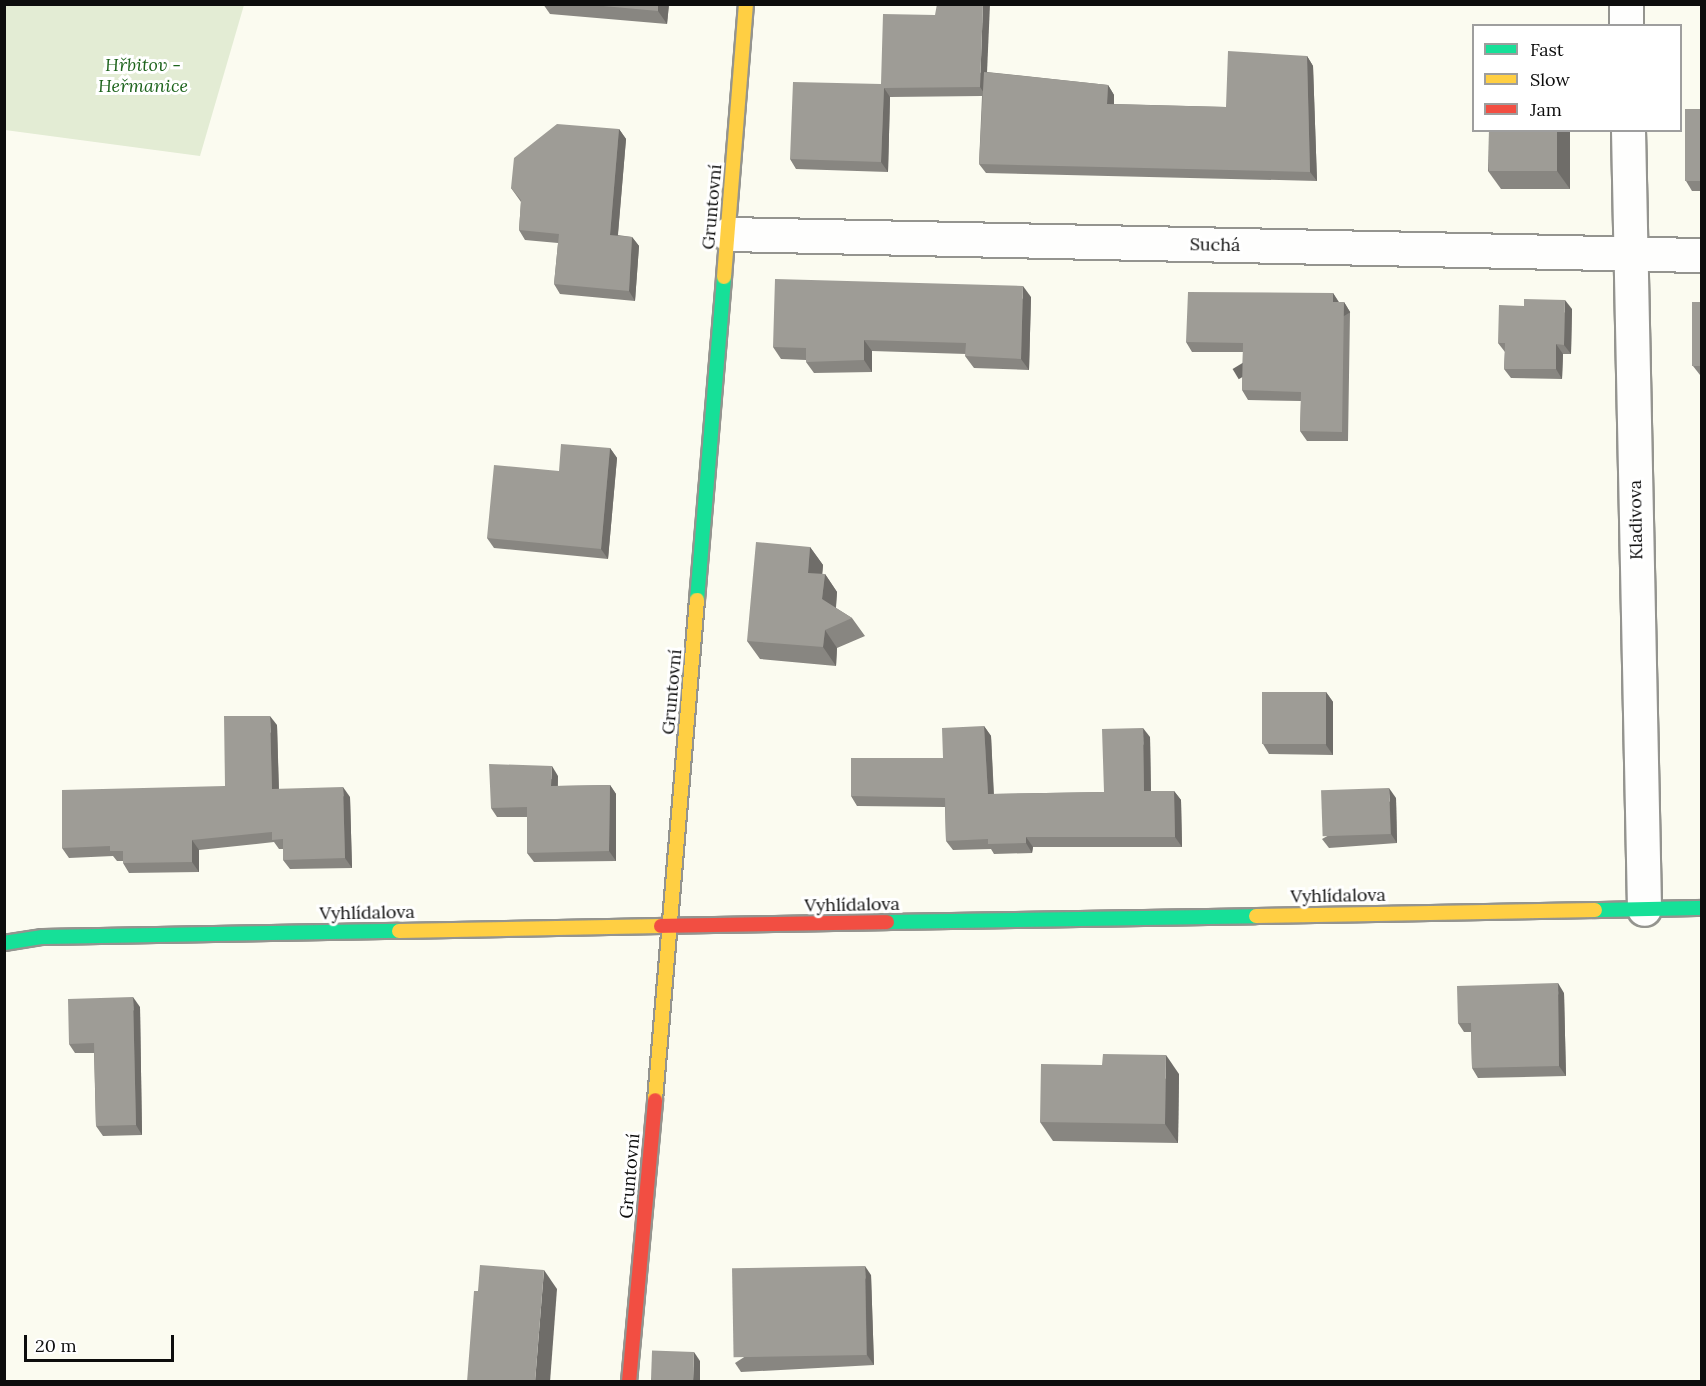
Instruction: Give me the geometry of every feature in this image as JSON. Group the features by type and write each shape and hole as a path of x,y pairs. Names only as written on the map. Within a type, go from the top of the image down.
{"street":[{"name":"Gruntovní","path":"629,1382 671,926 746,4"},
{"path":"1626,4 1626,24"},
{"name":"Kladivova","path":"1628,132 1644,909"},
{"name":"Suchá","path":"728,234 1701,255"},
{"name":"Vyhlídalova","path":"4,943 43,937 1701,908"}],"green space":[{"name":"Hřbitov - Heřmanice","path":"5,4 244,5 200,156 5,130"}],"building":[{"path":"581,4 658,4 658,11"},
{"path":"937,4 983,4 980,87 884,88 881,162 790,159 793,82 881,84 883,14 935,15"},
{"path":"1228,51 1307,56 1310,172 979,164 984,72 1108,85 1107,104 1226,107"},
{"path":"1685,109 1701,109 1701,181 1685,181"},
{"path":"557,124 619,129 610,235 632,237 629,291 554,284 559,234 519,230 521,200 511,188 514,158"},
{"path":"1489,132 1557,132 1557,171 1489,171"},
{"path":"775,279 1023,286 1021,359 965,356 966,343 864,340 864,360 806,362 806,348 773,347"},
{"path":"1188,292 1333,293 1333,302 1344,302 1342,432 1300,431 1301,392 1242,390 1243,343 1186,342"},
{"path":"1524,299 1565,300 1564,345 1556,344 1556,369 1504,369 1505,343 1498,343 1499,305 1524,306"},
{"path":"1692,302 1701,302 1701,366 1692,366"},
{"path":"561,444 610,448 601,549 487,538 494,465 559,471"},
{"path":"756,542 810,547 808,573 825,574 822,599 852,618 825,630 823,647 747,641"},
{"path":"1262,692 1326,692 1326,744 1262,744"},
{"path":"224,716 270,716 272,789 343,787 345,858 283,860 283,839 272,840 272,832 192,840 192,862 123,863 123,851 110,851 110,846 62,848 62,790 225,786"},
{"path":"984,726 988,794 1104,792 1102,729 1143,728 1144,791 1174,791 1175,837 1026,837 1026,843 988,844 988,839 946,841 945,798 851,796 851,758 943,758 942,728"},
{"path":"489,764 552,766 551,786 610,785 609,851 527,853 527,807 491,808"},
{"path":"1389,788 1391,834 1323,836 1321,790"},
{"path":"1558,983 1559,1066 1472,1068 1471,1023 1458,1023 1457,986"},
{"path":"133,997 136,1125 96,1126 94,1043 69,1044 68,999"},
{"path":"1103,1054 1166,1055 1165,1124 1040,1122 1041,1064 1102,1065"},
{"path":"480,1265 544,1270 535,1382 467,1382 474,1291 478,1291"},
{"path":"865,1266 867,1355 734,1357 732,1268"},
{"path":"652,1351 694,1352 693,1382 651,1381"}],"traffic: fast":[{"path":"697,600 724,277"},
{"path":"1595,910 1702,908"},
{"path":"887,922 1256,916"},
{"path":"4,943 43,937 399,931"}],"traffic: slow":[{"path":"724,277 746,4"},
{"path":"655,1100 697,600"},
{"path":"1256,916 1595,910"},
{"path":"399,931 661,926"}],"traffic: jam":[{"path":"661,926 887,922"},
{"path":"629,1382 655,1100"}]}
